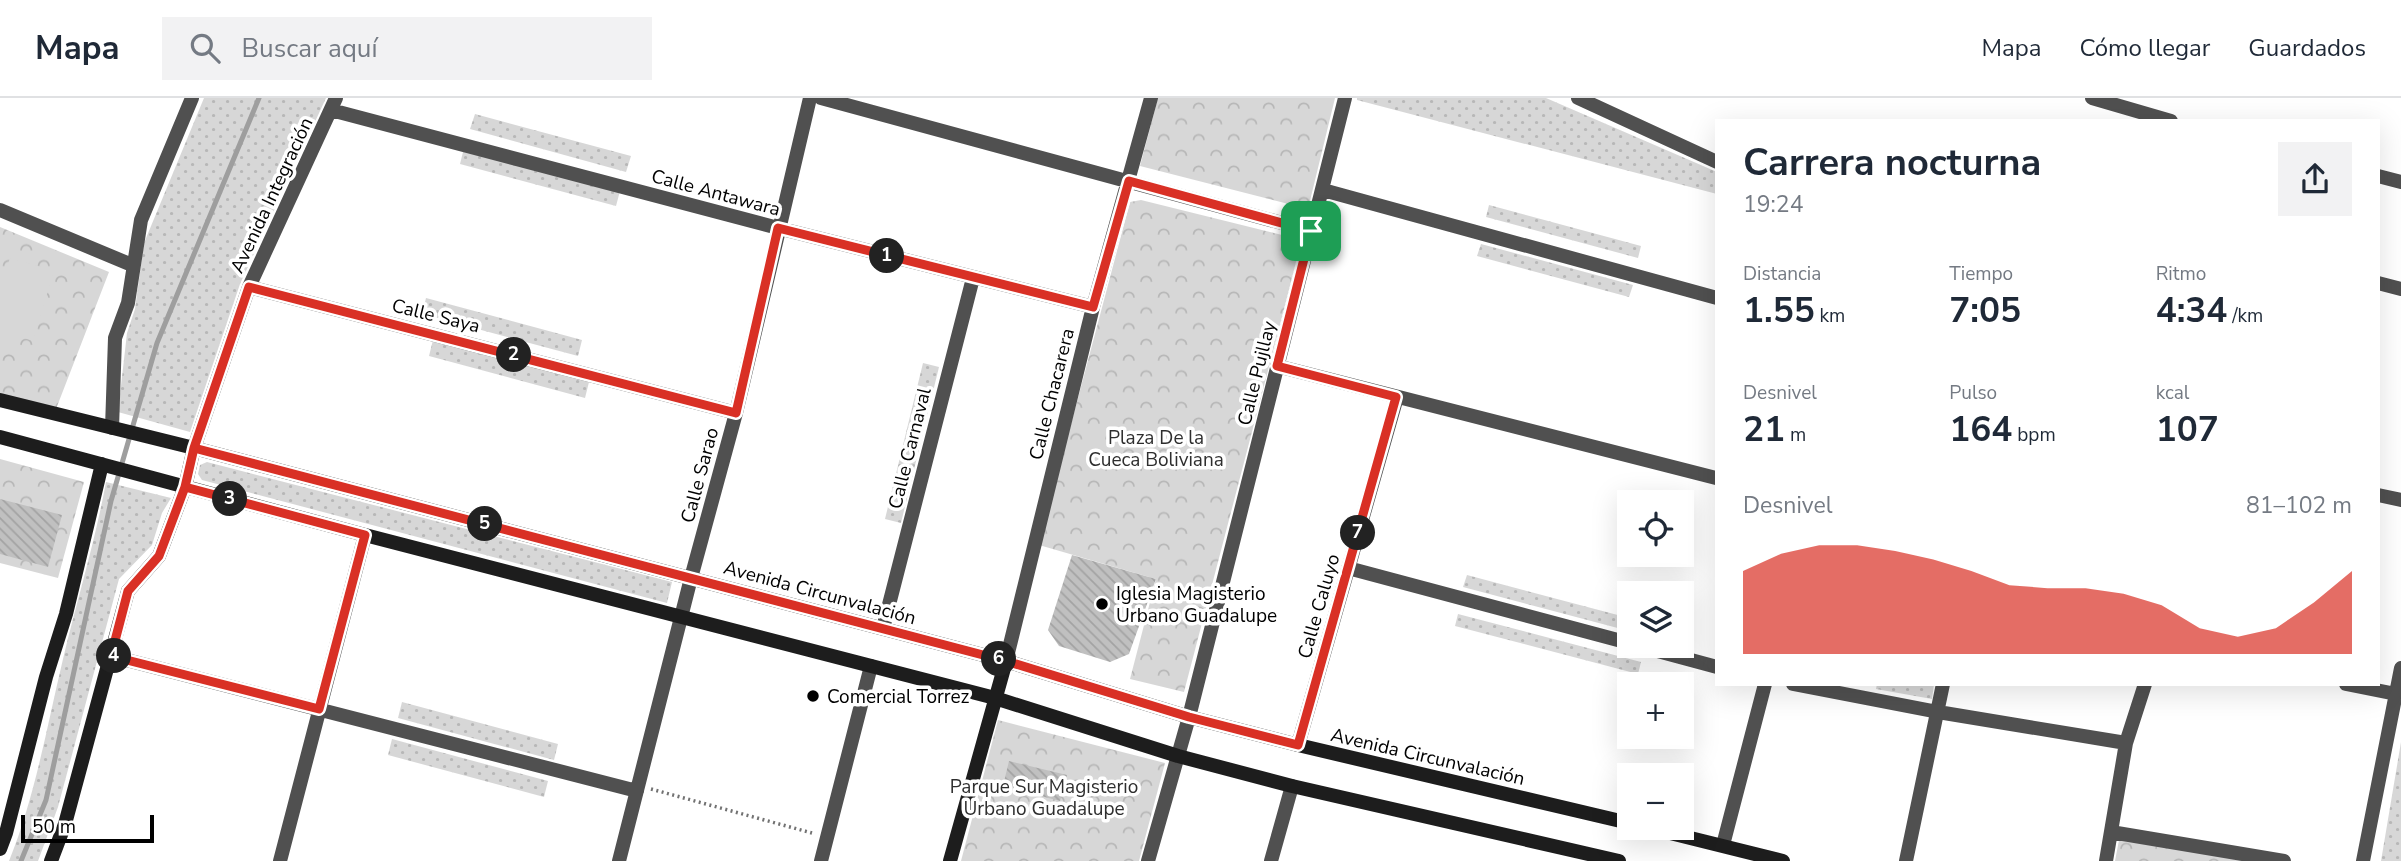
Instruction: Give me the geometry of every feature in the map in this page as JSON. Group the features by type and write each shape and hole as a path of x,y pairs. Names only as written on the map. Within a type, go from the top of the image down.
{"main road":[{"name":"Avenida Circunvalación","path":"0,400 883,628 1006,661 1189,717 1617,820"},
{"path":"0,437 365,535 995,698 1178,756 1292,786 1619,861"},
{"name":"Avenida Integración","path":"51,861 65,824 128,591 159,556 185,487 194,448"},
{"path":"0,849 46,677 109,466"},
{"path":"950,861 1006,661"},
{"path":"1694,838 1783,861"}],"street":[{"path":"118,430 116,338 128,303 141,220 192,98"},
{"name":"Calle Sarao","path":"619,861 736,413 810,98"},
{"path":"821,98 1311,231"},
{"name":"Calle Chacarera","path":"1006,661 1093,307 1152,98"},
{"name":"Calle Pujllay","path":"1148,861 1189,717 1345,98"},
{"path":"1578,98 1715,161"},
{"path":"2092,98 2164,119"},
{"name":"Calle Antawara","path":"334,104 778,228 1093,307"},
{"name":"Avenida Integración","path":"194,448 249,287 334,104"},
{"path":"2380,177 2401,182"},
{"path":"1323,190 1715,297"},
{"path":"0,210 132,265"},
{"name":"Calle Carnaval","path":"883,628 973,278"},
{"path":"2380,284 2401,289"},
{"name":"Calle Saya","path":"249,287 736,413"},
{"path":"1277,366 1715,476"},
{"name":"Calle Caluyo","path":"1298,745 1396,397"},
{"path":"2380,495 2401,500"},
{"path":"280,861 365,535"},
{"path":"1348,568 1617,640"},
{"path":"111,656 638,788"},
{"path":"1684,658 1715,666"},
{"path":"821,861 871,666"},
{"path":"2363,861 2401,668"},
{"path":"1723,845 1764,686"},
{"path":"1816,686 1863,690 1938,712 2126,743"},
{"path":"1906,861 1943,686"},
{"path":"2106,861 2126,743 2144,686"},
{"path":"2357,686 2396,694"},
{"path":"1271,861 1292,786"},
{"path":"2111,832 2284,861"}],"path":[{"path":"638,788 827,838"}],"green space":[{"path":"204,98 326,98 240,284 190,432 118,412 127,333 135,309 144,243"},
{"path":"1158,98 1335,98 1308,209 1140,166"},
{"path":"1546,98 1715,171 1715,193 1357,100"},
{"path":"475,114 631,156 626,172 470,129"},
{"path":"464,148 620,191 616,206 460,164"},
{"name":"Plaza De la Cueca Boliviana","path":"1141,200 1294,238 1300,248 1184,692 1130,679 1156,579 1039,545 1130,202"},
{"path":"1489,205 1641,246 1638,258 1486,217"},
{"path":"0,227 109,272 56,409 0,394"},
{"path":"1481,244 1633,285 1629,297 1477,256"},
{"path":"10,258 54,271 33,341 0,330 0,288"},
{"path":"426,298 582,340 578,356 422,314"},
{"path":"433,340 589,382 585,398 429,356"},
{"path":"923,363 939,367 901,523 885,519"},
{"path":"0,459 84,482 58,578 0,563"},
{"path":"207,462 672,582 667,603 202,480 198,474 200,465"},
{"path":"106,482 171,498 162,513 152,545 119,579 58,807 38,861 9,861 33,787"},
{"path":"1467,575 1617,615 1617,628 1463,587"},
{"path":"1458,614 1617,656 1617,658 1641,662 1638,672 1630,672 1455,626"},
{"path":"1877,686 1934,686 1932,699 1876,689"},
{"path":"402,702 558,744 554,760 398,718"},
{"name":"Parque Sur Magisterio Urbano Guadalupe","path":"998,720 1165,763 1139,861 961,861"},
{"path":"392,739 548,781 544,797 388,755"},
{"path":"2401,742 2401,861 2381,861"},
{"path":"2119,840 2254,861 2115,861"}],"building":[{"path":"0,499 62,515 48,567 0,554"},
{"name":"Iglesia Magisterio Urbano Guadalupe","path":"1072,555 1156,579 1129,654 1110,662 1059,646 1048,630"},
{"path":"1009,761 1067,775 1060,801 1003,786"}],"waterway":[{"path":"21,861 46,800 111,501 157,343 259,98"}],"place":[{"name":"Iglesia Magisterio Urbano Guadalupe","path":"1102,604"},
{"name":"Comercial Torrez","path":"813,696"}],"route":[{"path":"1311,231 1129,181 1093,307 778,228 736,413 249,287 194,448 185,487 365,535 319,709 111,656 128,591 159,556 185,487 194,448 1006,661 1189,717 1298,745 1396,397 1277,366 1311,231"}]}
